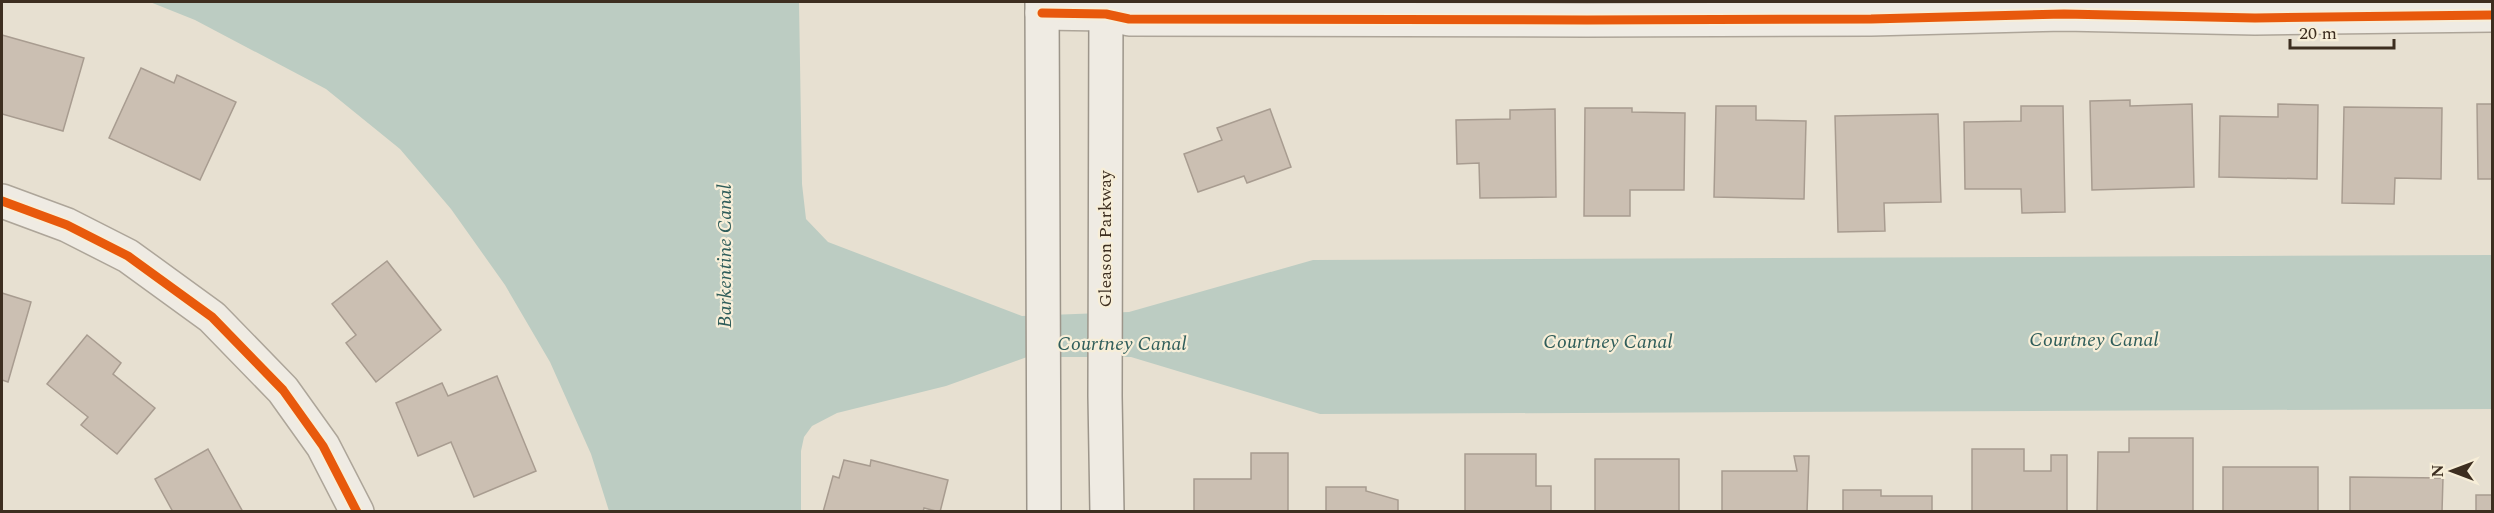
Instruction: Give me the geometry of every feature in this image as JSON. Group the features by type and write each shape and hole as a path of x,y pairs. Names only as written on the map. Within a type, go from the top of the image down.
{"street":[{"path":"1044,512 1042,7 1106,8 1129,19 1587,11 1859,19 2064,8 2255,18 2493,15"},
{"name":"Gleason Parkway","path":"1106,8 1107,512"},
{"path":"2,201 67,225 128,256 212,317 283,390 323,446 357,512"}],"water":[{"path":"150,2 799,2 802,184 806,219 828,242 1022,316 1129,312 1313,260 2492,255 2492,409 1320,414 1131,357 1027,357 946,386 837,413 812,426 804,437 801,451 801,511 609,511 591,454 550,362 505,285 451,209 400,149 326,89 195,20"}],"building":[{"path":"2,35 84,58 63,131 2,114"},
{"path":"141,68 174,83 177,75 236,102 200,180 109,138"},
{"path":"2130,100 2130,106 2192,104 2194,187 2092,190 2090,101"},
{"path":"2278,104 2318,105 2317,179 2219,177 2220,116 2278,117"},
{"path":"2477,104 2492,104 2492,179 2478,179"},
{"path":"1716,106 1756,106 1756,120 1806,121 1804,199 1714,197"},
{"path":"2021,106 2063,106 2065,212 2022,213 2021,189 1965,189 1964,122 2021,121"},
{"path":"2344,107 2442,108 2441,179 2395,178 2394,204 2342,203"},
{"path":"1585,108 1632,108 1632,112 1685,113 1684,190 1630,190 1630,216 1584,216"},
{"path":"1270,109 1291,167 1247,183 1244,176 1198,192 1184,154 1222,140 1217,128"},
{"path":"1555,109 1556,197 1480,198 1479,163 1457,164 1456,120 1510,119 1510,110"},
{"path":"1938,114 1941,202 1884,203 1885,231 1838,232 1835,116"},
{"path":"387,261 441,330 376,382 346,343 356,335 332,304"},
{"path":"2,293 31,302 8,382 2,380"},
{"path":"87,335 121,363 113,374 155,408 117,454 81,425 88,417 47,384"},
{"path":"497,376 536,471 474,497 451,442 418,456 396,403 442,383 448,396"},
{"path":"2129,438 2193,438 2193,512 2097,512 2098,452 2129,452"},
{"path":"208,449 243,512 173,512 155,479"},
{"path":"1972,449 2024,449 2024,471 2051,471 2051,455 2067,455 2067,512 1972,512"},
{"path":"1251,453 1288,453 1288,512 1194,512 1194,479 1251,479"},
{"path":"1465,454 1536,454 1536,486 1551,486 1551,512 1465,512"},
{"path":"1794,456 1809,456 1807,512 1722,512 1722,471 1797,471"},
{"path":"1595,459 1679,459 1679,512 1595,512"},
{"path":"844,460 870,466 871,460 948,480 940,512 924,508 923,512 823,512 833,476 839,478"},
{"path":"2223,467 2318,467 2318,512 2223,512"},
{"path":"2350,477 2443,478 2442,512 2350,512"},
{"path":"1326,487 1366,487 1366,491 1398,500 1398,512 1326,512"},
{"path":"1843,490 1881,490 1881,496 1932,496 1932,512 1843,512"},
{"path":"2476,495 2492,495 2492,512 2476,512"}],"cycle path":[{"path":"1042,13 1106,14 1129,19 1587,20 1871,19 2064,14 2255,18 2492,15"},
{"path":"2,201 67,225 128,256 212,317 283,390 323,446 357,512"}],"water label":[{"name":"Barkentine Canal","path":"724,256"},
{"name":"Courtney Canal","path":"2094,339"},
{"name":"Courtney Canal","path":"1608,341"},
{"name":"Courtney Canal","path":"1122,343"}]}
